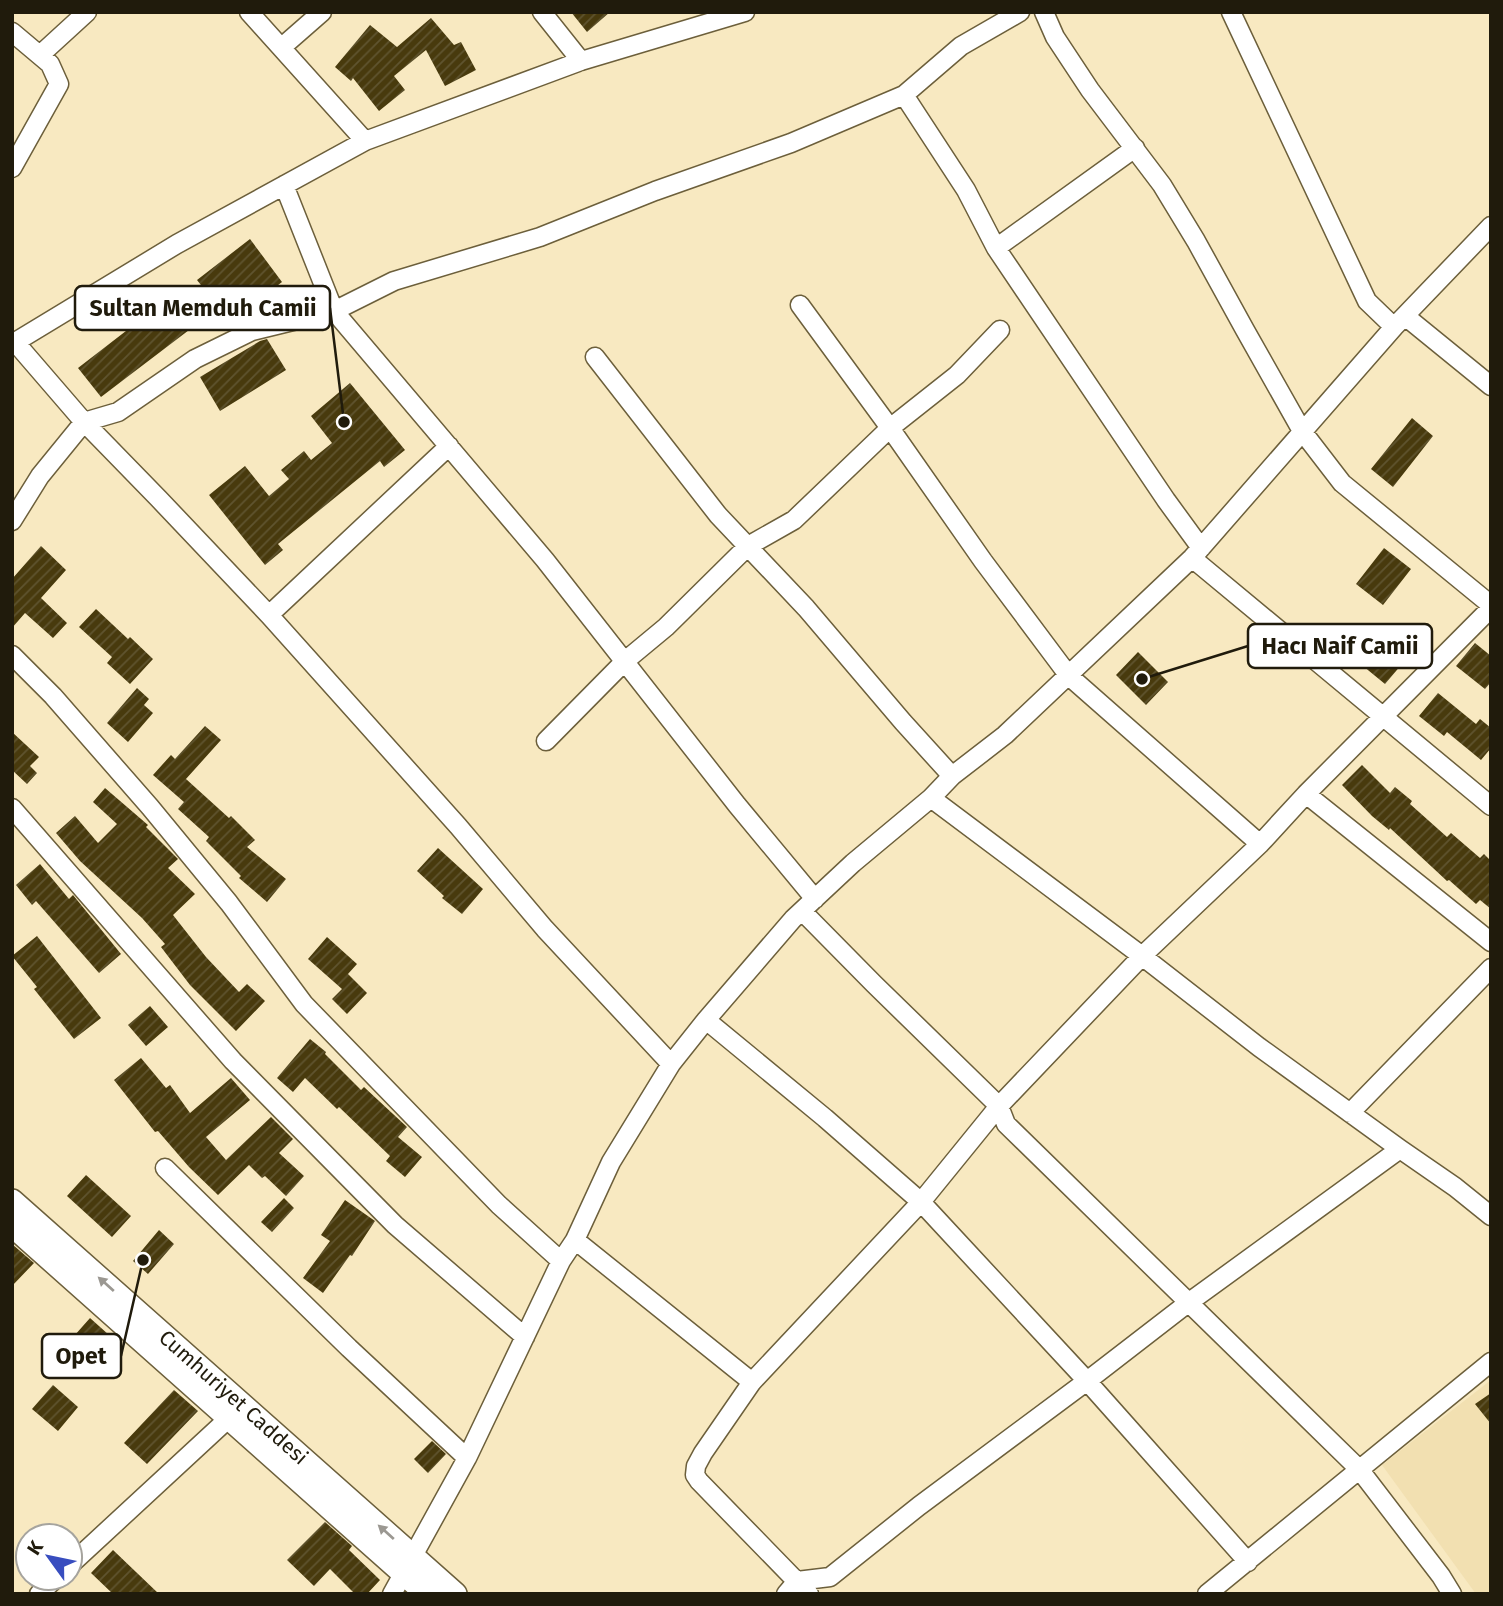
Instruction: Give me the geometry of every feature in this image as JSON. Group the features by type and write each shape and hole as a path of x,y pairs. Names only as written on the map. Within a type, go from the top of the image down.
{"main road":[{"name":"Cumhuriyet Caddesi","path":"12,1201 408,1565 426,1594"},
{"name":"Cumhuriyet Caddesi","path":"12,1225 229,1418 408,1565 455,1594"}],"street":[{"path":"40,55 87,12"},
{"path":"249,12 365,141"},
{"path":"282,47 322,12"},
{"path":"542,12 582,61"},
{"path":"12,521 40,476 84,422 117,412 195,359 252,331 334,311 394,281 540,237 655,191 791,143 904,95 961,46 1020,12"},
{"path":"1044,12 1055,37 1090,90 1162,185 1302,431 1342,483 1491,607 1260,844 1142,956 999,1106 921,1202 752,1382 703,1453 696,1466 695,1475 797,1589 830,1577 919,1506 1188,1303 1399,1149"},
{"path":"1231,12 1367,301 1491,386"},
{"path":"671,1064 545,929 458,826 269,615 84,422 14,343 177,244 365,141 582,61 733,14"},
{"path":"12,32 50,64 59,84 12,168"},
{"path":"904,95 966,191 996,248 1166,500 1196,553 1382,716 1491,806"},
{"path":"996,248 1135,148"},
{"path":"284,185 334,311 545,560 737,805 809,905 874,984 999,1106 1006,1124 1359,1469 1452,1594"},
{"path":"392,1594 467,1458 611,1162 671,1064 706,1020 809,905 853,863 931,798 952,776 1005,735 1196,553 1399,322 1491,226"},
{"path":"800,305 1069,676 1260,844"},
{"path":"546,741 748,546 793,520 890,428 957,375 1000,330"},
{"path":"595,357 718,516 806,608 952,776"},
{"path":"269,615 449,446"},
{"path":"12,655 53,696 150,807 229,903 304,1004 499,1205 561,1261"},
{"path":"1306,794 1491,942"},
{"path":"931,798 1259,1046 1399,1149 1455,1186 1491,1216"},
{"path":"12,808 233,1061 395,1225 525,1337"},
{"path":"1350,1113 1491,968"},
{"path":"706,1020 921,1202 1087,1381 1248,1562"},
{"path":"165,1168 349,1348 467,1458"},
{"path":"575,1240 752,1382"},
{"path":"1207,1594 1491,1362"},
{"path":"84,1552 229,1418"}],"shaded area":[{"path":"1491,1380 1491,1594 1476,1594 1382,1465"}],"building":[{"path":"571,12 610,12 587,32"},
{"path":"431,18 454,45 461,42 476,70 445,86 426,50 394,76 405,90 379,111 353,78 351,81 335,67 370,25 397,47"},
{"path":"250,239 282,282 242,313 238,307 225,316 197,280"},
{"path":"170,297 193,327 101,397 78,368"},
{"path":"267,339 286,370 220,411 200,377"},
{"path":"350,383 405,450 384,467 380,461 278,544 283,550 265,565 209,495 245,466 269,496 289,479 281,470 304,451 311,460 332,443 311,416"},
{"path":"1412,418 1433,436 1393,487 1371,469"},
{"path":"41,546 66,570 41,598 67,623 53,638 25,613 12,628 12,579"},
{"path":"1384,548 1411,569 1383,605 1356,584"},
{"path":"96,609 153,659 130,684 107,663 112,657 79,627"},
{"path":"1387,638 1408,657 1385,684 1363,666"},
{"path":"1475,643 1491,656 1491,682 1485,689 1456,666"},
{"path":"1138,652 1168,682 1146,705 1116,675"},
{"path":"137,688 149,699 144,705 153,713 128,742 107,723"},
{"path":"1438,693 1476,724 1480,719 1491,728 1491,748 1481,760 1447,732 1444,736 1419,716"},
{"path":"205,726 221,740 186,779 255,840 247,847 286,879 267,902 239,878 241,876 206,841 209,837 178,809 184,802 153,775 171,755 175,759"},
{"path":"12,732 39,757 30,766 37,773 27,784 12,770"},
{"path":"1362,765 1390,793 1395,787 1412,801 1410,804 1447,837 1451,833 1480,858 1484,854 1491,861 1491,909 1480,900 1476,904 1447,881 1390,828 1389,830 1372,816 1342,785"},
{"path":"105,788 148,825 146,827 178,859 168,868 195,894 173,915 206,957 239,992 247,984 265,1001 236,1031 190,985 161,947 165,944 142,918 80,861 56,833 75,816 98,843 117,824 93,802"},
{"path":"438,848 483,889 462,914 442,898 444,896 417,871"},
{"path":"40,864 69,899 73,895 121,954 99,973 36,901 32,905 16,885"},
{"path":"37,936 101,1018 74,1039 34,989 37,987 12,956"},
{"path":"327,937 357,964 348,974 367,993 347,1014 332,999 342,989 308,959"},
{"path":"150,1006 168,1027 146,1046 128,1025"},
{"path":"310,1039 326,1052 361,1090 364,1087 407,1127 398,1137 422,1157 405,1177 386,1161 390,1156 305,1078 293,1092 277,1078"},
{"path":"141,1058 166,1088 170,1085 190,1113 231,1078 250,1100 206,1137 226,1160 271,1117 293,1139 279,1153 304,1176 286,1196 249,1165 218,1195 158,1131 155,1132 114,1080"},
{"path":"86,1175 131,1216 112,1237 67,1196"},
{"path":"284,1198 294,1208 272,1232 261,1222"},
{"path":"345,1200 375,1221 323,1293 303,1278 330,1241 321,1235"},
{"path":"159,1230 174,1244 148,1274 133,1261"},
{"path":"12,1244 34,1263 12,1286"},
{"path":"90,1318 118,1343 96,1368 90,1363 81,1373 59,1353"},
{"path":"53,1385 78,1407 58,1431 32,1409"},
{"path":"174,1390 198,1411 147,1464 124,1443"},
{"path":"1491,1393 1491,1424 1475,1404"},
{"path":"432,1441 446,1454 428,1473 414,1459"},
{"path":"325,1522 352,1546 349,1550 380,1580 367,1594 355,1594 330,1569 314,1586 287,1560"},
{"path":"113,1550 159,1594 113,1594 91,1573"}],"place":[{"name":"Sultan Memduh Camii","path":"344,422"},
{"name":"Hacı Naif Camii","path":"1142,679"},
{"name":"Opet","path":"143,1260"}]}
